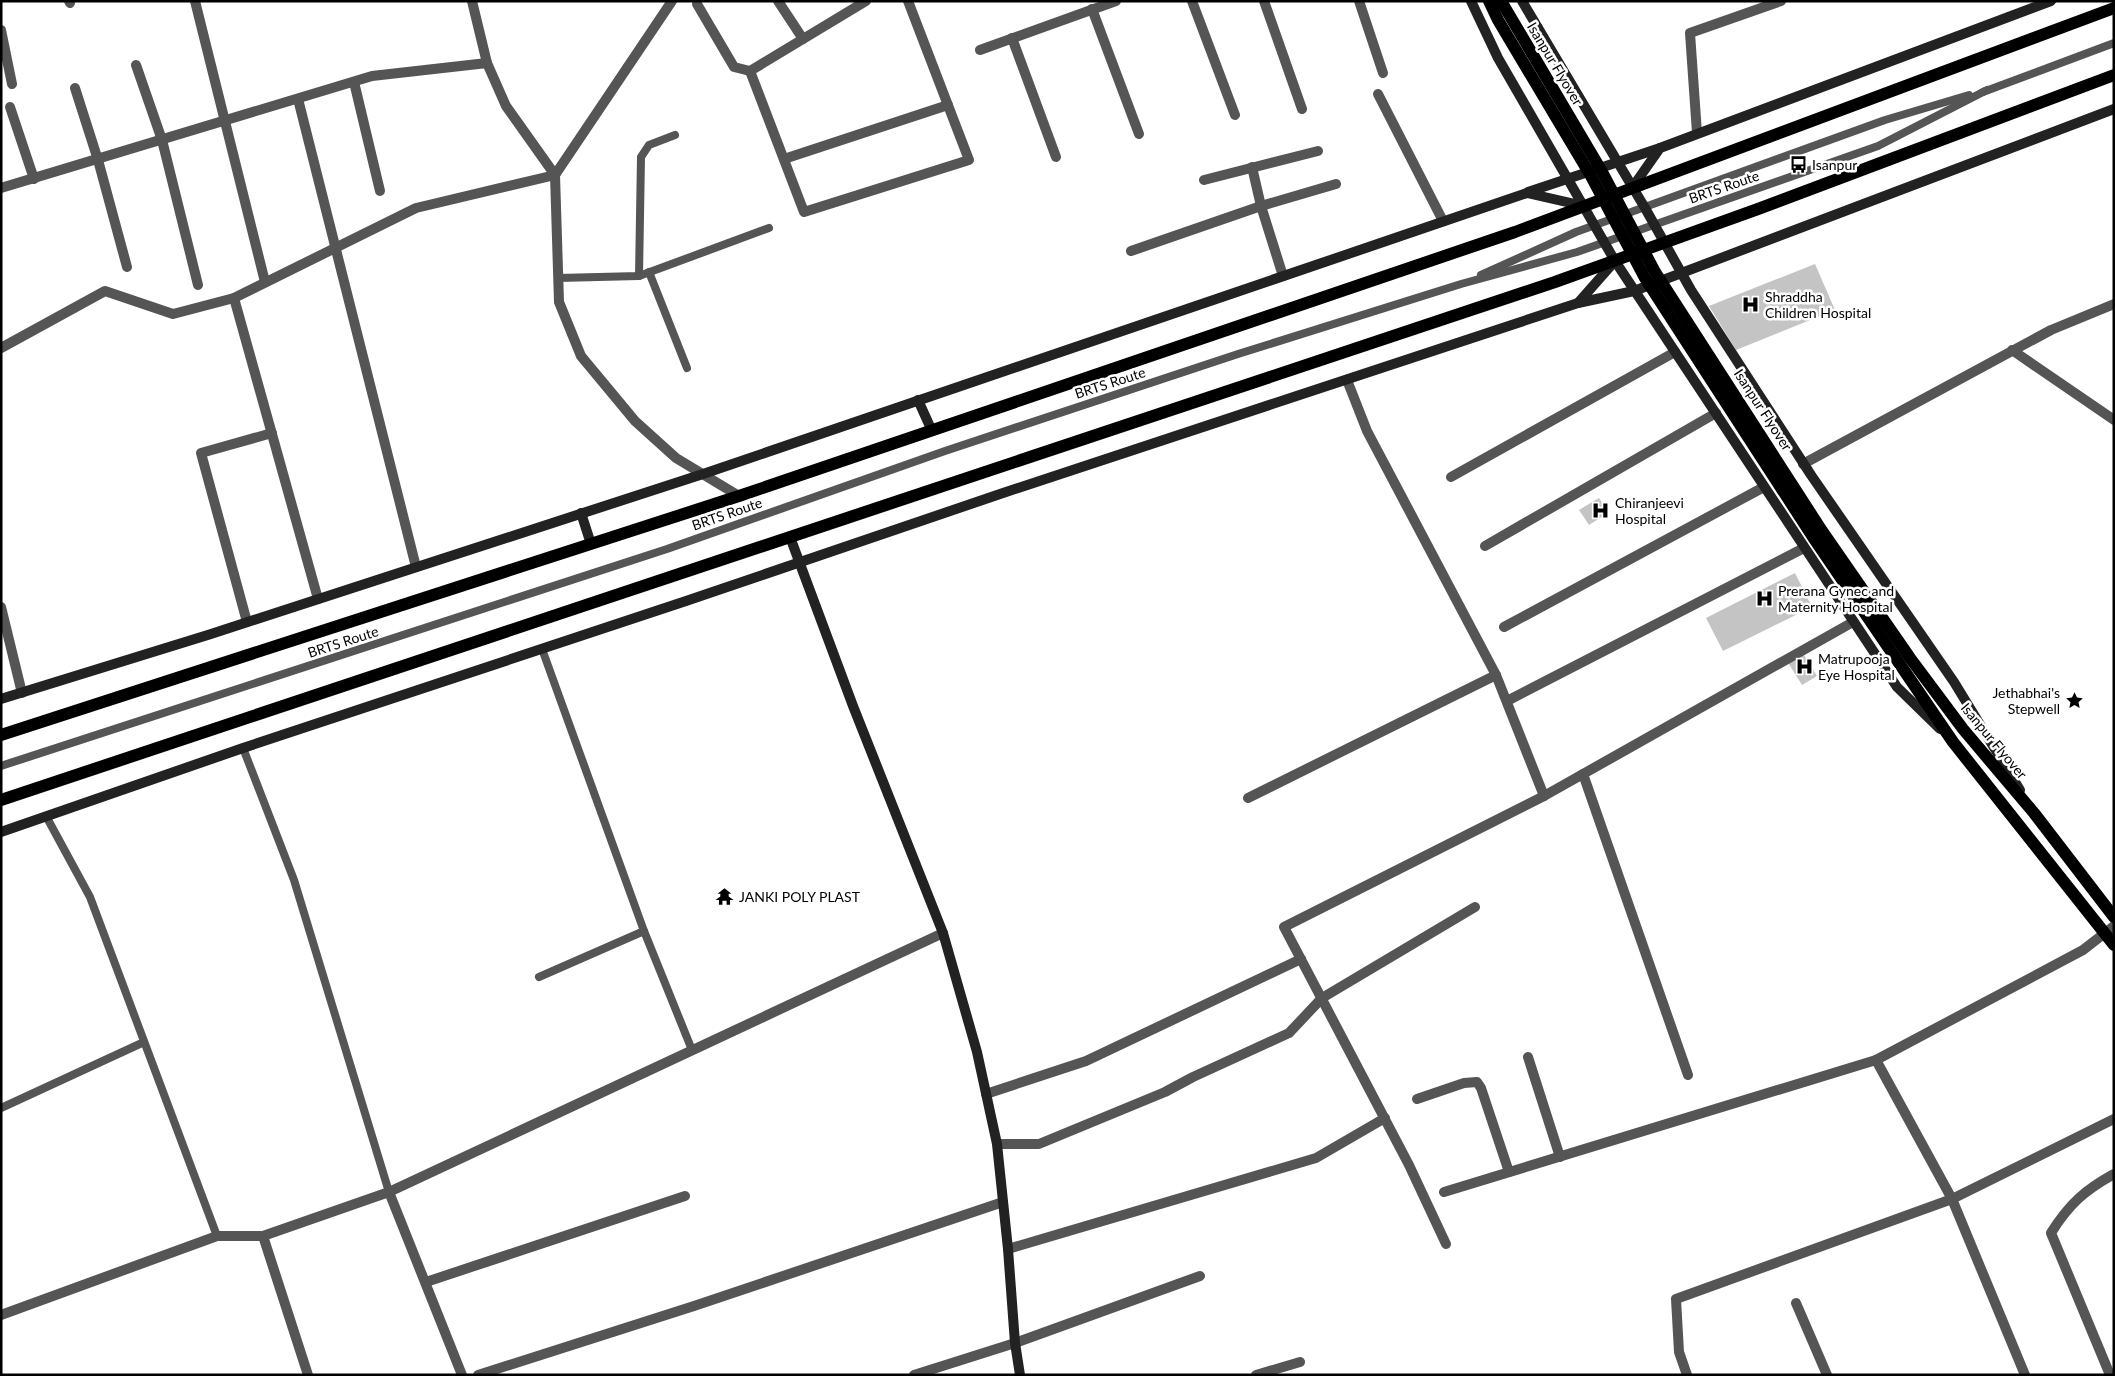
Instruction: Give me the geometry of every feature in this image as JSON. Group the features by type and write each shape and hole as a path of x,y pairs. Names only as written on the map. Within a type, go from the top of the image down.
{"main road":[{"name":"Isanpur Flyover","path":"1489,1 1498,20 1591,176 1645,278 1813,537 1953,742 2109,929 2114,945"},
{"name":"Isanpur Flyover","path":"1501,1 1601,170 1655,272 1822,531 1910,658 1963,729 2034,813 2114,917"},
{"path":"1,735 739,496 1506,236 2114,8"},
{"path":"1,800 1615,260 1767,206 2114,75"}],"street":[{"path":"195,1 265,282"},
{"path":"472,1 487,63 506,106 554,175 559,302 581,356 635,421 676,458 739,496"},
{"path":"1,348 105,291 173,314 234,298 416,208 554,175 672,1"},
{"path":"778,1 803,39"},
{"path":"697,4 734,67 750,71 866,1"},
{"path":"750,71 804,212 969,160 908,1"},
{"path":"980,50 1116,1"},
{"path":"1192,1 1235,115"},
{"path":"1264,1 1302,110"},
{"path":"1358,1 1383,73"},
{"path":"1471,1 1498,58 1634,291 1897,687 1953,742"},
{"path":"1522,1 1681,272 1803,464 1954,682 2034,813"},
{"path":"1698,133 1690,33 1781,1"},
{"path":"1,700 703,474 1616,161 1660,148 2051,1"},
{"path":"1092,9 1138,134"},
{"path":"1,30 12,84"},
{"path":"1012,38 1056,157"},
{"path":"1,188 372,76 487,63"},
{"path":"136,65 162,140 198,285"},
{"path":"354,82 380,190"},
{"path":"75,88 98,160 127,267"},
{"path":"1378,94 1443,221"},
{"path":"298,99 416,567"},
{"path":"784,159 948,106"},
{"path":"10,107 34,178"},
{"path":"1,832 243,748 1012,490 1578,303 1634,291 2114,109"},
{"path":"1632,188 1660,148"},
{"path":"1204,180 1318,151"},
{"path":"1252,168 1261,206 1283,276"},
{"path":"1131,251 1261,206 1336,184"},
{"path":"1527,193 1584,206"},
{"path":"1578,303 1615,260"},
{"path":"234,298 318,599"},
{"path":"1803,464 2012,350 2051,330 2114,304"},
{"path":"2012,350 2111,415"},
{"path":"1451,477 1675,352"},
{"path":"1347,380 1367,431 1496,675 1544,796"},
{"path":"918,400 932,431"},
{"path":"1485,546 1716,412"},
{"path":"248,622 201,453 272,433"},
{"path":"1504,627 1764,486"},
{"path":"581,513 591,544"},
{"path":"790,537 853,706 943,933 977,1052 997,1144 1015,1343 1020,1375"},
{"path":"1507,702 1804,548"},
{"path":"1,607 22,693"},
{"path":"1446,1244 1410,1165 1284,927 1544,796 1853,622"},
{"path":"1248,798 1496,675"},
{"path":"1584,774 1688,1076"},
{"path":"997,1144 1039,1144 1165,1092 1193,1077 1289,1033 1322,998 1475,907"},
{"path":"1444,1192 1876,1060 2083,950 2109,929"},
{"path":"1,1315 217,1236 262,1236 389,1192 943,933"},
{"path":"986,1094 1086,1061 1301,959"},
{"path":"1528,1057 1560,1157"},
{"path":"1876,1060 1952,1200 2025,1375"},
{"path":"1417,1099 1464,1083 1477,1082 1481,1088 1509,1172"},
{"path":"1008,1249 1316,1158 1385,1118"},
{"path":"1687,1375 1679,1352 1676,1299 1952,1200 2114,1119"},
{"path":"2110,1375 2051,1233 2062,1215 2090,1188 2114,1174"},
{"path":"389,1192 462,1375"},
{"path":"426,1282 685,1196"},
{"path":"478,1375 694,1306 1003,1202"},
{"path":"262,1236 308,1375"},
{"path":"914,1375 1015,1343 1200,1276"},
{"path":"1796,1303 1828,1375"},
{"path":"1256,1375 1300,1362"}],"lane":[{"name":"BRTS Route","path":"1461,284 1560,239 1595,226 1885,120 1987,90 2114,43"},
{"name":"BRTS Route","path":"1,766 666,548 945,451 1228,357 1461,284 1552,260 1878,146 1987,90"},
{"path":"639,276 641,157 650,145 674,135"},
{"path":"558,278 639,276 769,228"},
{"path":"649,272 687,368"},
{"path":"542,649 644,930 692,1050"},
{"path":"243,748 294,880 389,1192"},
{"path":"46,816 90,897 217,1236"},
{"path":"540,977 644,930"},
{"path":"1,1108 144,1042"}],"building":[{"path":"1815,264 1835,310 1736,350 1709,306"},
{"path":"1599,498 1608,513 1589,525 1579,510"},
{"path":"1795,573 1812,607 1723,651 1706,618"},
{"path":"1802,652 1817,676 1802,685 1787,661"}],"place":[{"name":"Isanpur","path":"1798,165"},
{"name":"Shraddha Children Hospital","path":"1751,305"},
{"name":"Chiranjeevi Hospital","path":"1601,511"},
{"name":"Prerana Gynec and Maternity Hospital","path":"1764,599"},
{"name":"Matrupooja Eye Hospital","path":"1804,667"},
{"name":"Jethabhai's Stepwell","path":"2074,701"},
{"name":"JANKI POLY PLAST","path":"725,897"}]}
